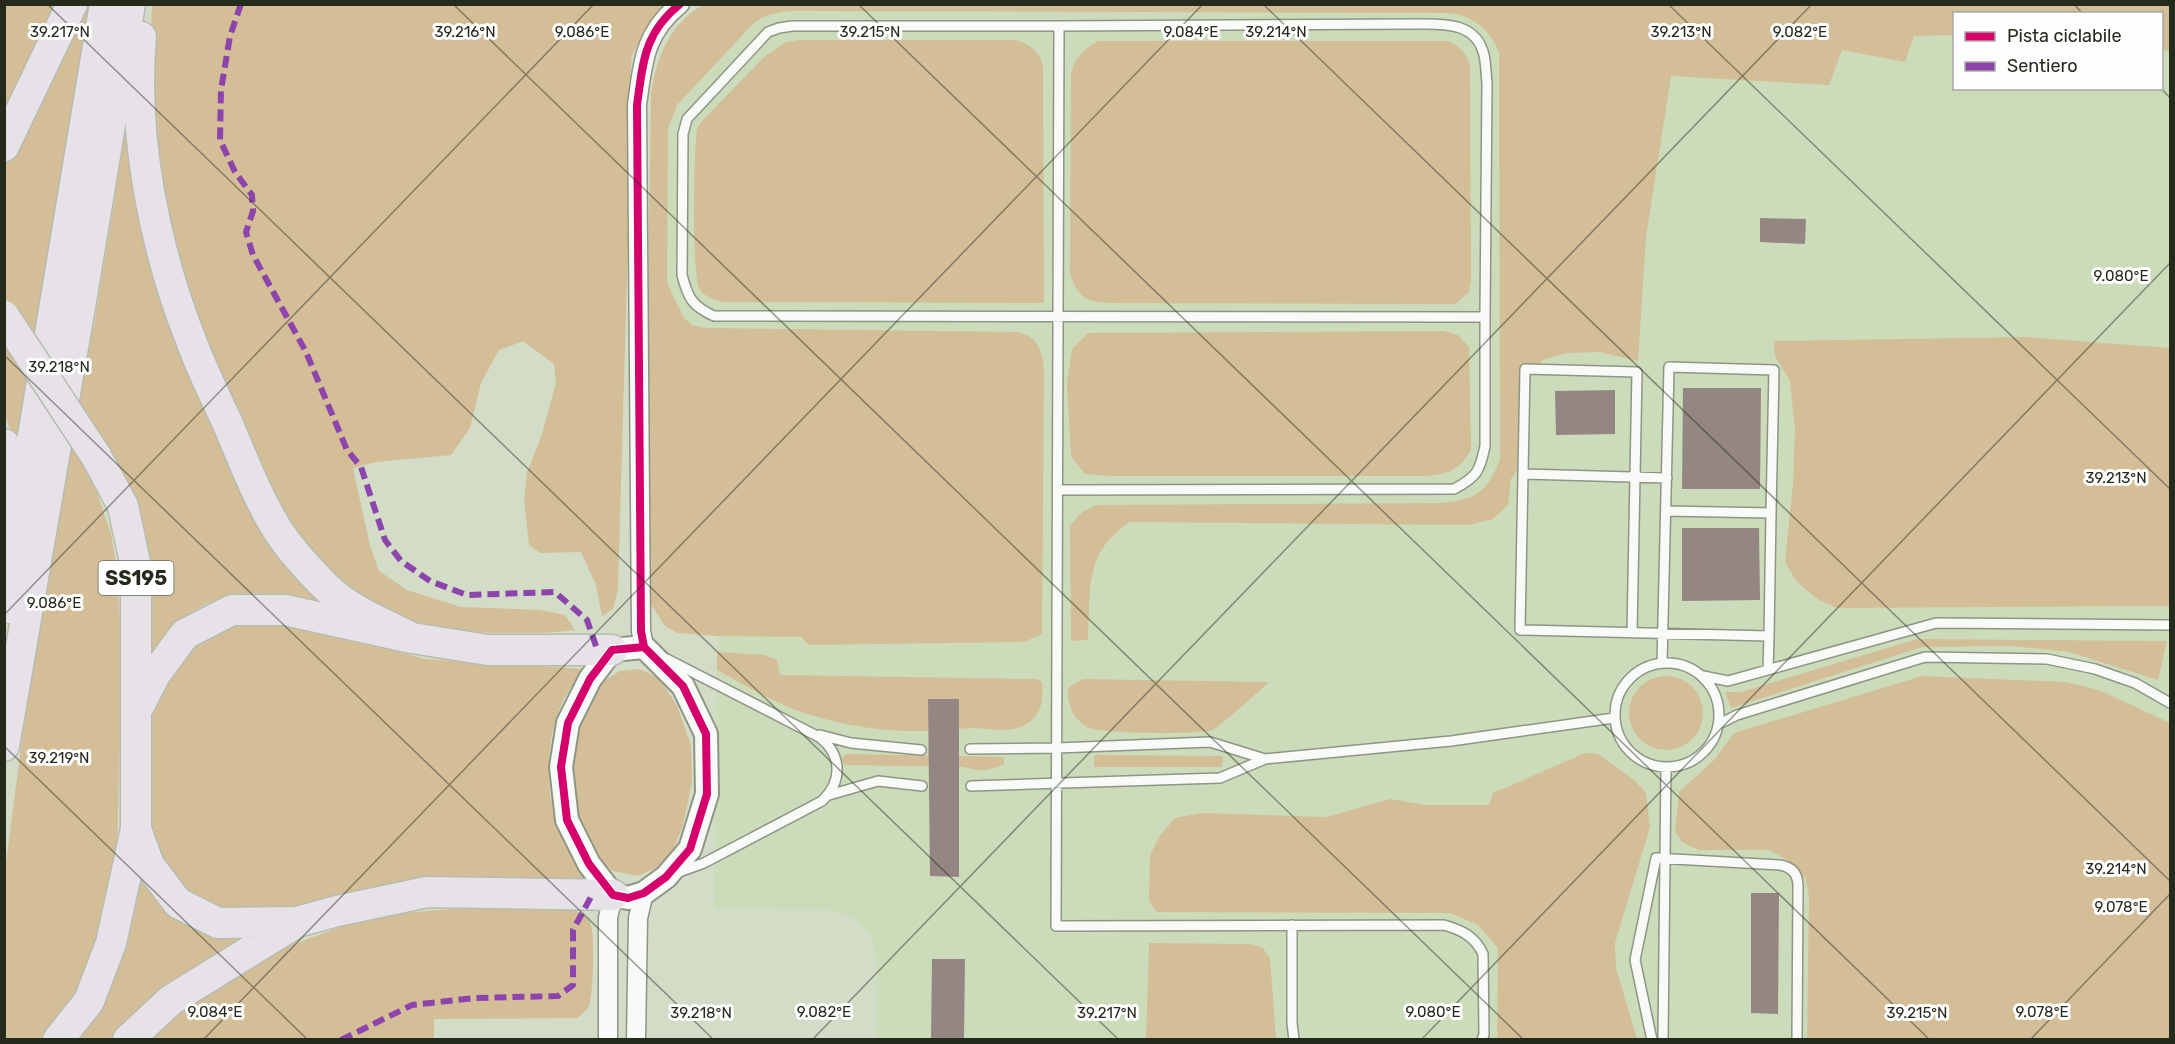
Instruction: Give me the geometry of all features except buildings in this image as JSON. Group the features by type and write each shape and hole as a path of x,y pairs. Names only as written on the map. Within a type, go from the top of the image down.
{"highway":[{"path":"4,146 72,4"},
{"path":"4,641 23,496 105,4"},
{"path":"4,746 130,4"},
{"path":"144,4 138,68 142,147 171,283 192,343 253,480 279,531 300,559 328,589 353,607 412,638"},
{"name":"SS195","path":"4,316 96,456 123,506 136,567 137,708"},
{"path":"4,444 8,469 8,502 4,532"},
{"path":"58,1040 88,1001 111,943 136,829 137,708 156,673 185,634 232,610 285,610 412,638 488,650 612,650"},
{"path":"136,829 149,865 178,903 218,923 297,922"},
{"path":"128,1040 171,1000 297,922 338,910 427,892 614,895"}],"street":[{"path":"644,647 612,650 590,679 568,723 561,767 567,820 589,864 614,895 628,898 644,893 666,877 690,849 707,794 706,734 683,686 644,647 640,631 636,105 645,52 664,17 681,4"},
{"path":"636,1040 638,918 644,893"},
{"path":"608,1040 608,918 614,895"}],"lane":[{"path":"1058,490 1454,489 1471,480 1481,467 1485,446 1487,83 1484,55 1478,41 1455,25 1414,24 792,26 768,33 687,119 683,134 682,275 686,292 693,304 714,316 1485,317"},
{"path":"1059,26 1056,926 1444,925 1461,929 1479,944 1483,954 1484,1034 1482,1040"},
{"path":"1662,663 1669,367 1774,370 1768,670"},
{"path":"1632,633 1637,372 1525,369 1520,630 1632,633 1663,633 1769,636"},
{"path":"1523,474 1667,478"},
{"path":"1666,511 1771,513"},
{"path":"1703,676 1728,681 1936,623 2170,624"},
{"path":"644,647 826,742 837,759 838,769 836,782 829,795"},
{"path":"1719,724 1737,715 1924,657 2047,659 2095,669 2135,682 2170,703"},
{"path":"1671,662 1688,666 1703,676 1713,690 1719,706 1719,724 1706,750 1695,760 1681,766 1651,765 1638,759 1626,748 1618,736 1614,718 1616,700 1624,684 1636,671 1653,664 1671,662"},
{"path":"971,786 1220,778 1264,759 1451,741 1614,718"},
{"path":"812,733 851,743 921,750"},
{"path":"970,749 1210,742 1264,759"},
{"path":"1663,1040 1666,767"},
{"path":"666,877 704,863 815,805 829,795 878,781 922,786"},
{"path":"1652,1040 1635,960 1656,858 1780,865 1786,866 1796,874 1798,886 1797,1040"},
{"path":"1292,925 1294,1040"}],"shaded area":[{"path":"1782,4 2170,9 2170,1039 877,1039 877,961 871,935 852,917 826,910 714,909 718,577 653,511 657,108 761,5"},
{"path":"5,5 61,5 5,121"},
{"path":"78,5 93,5 16,440 5,415 4,325 16,315 5,297 5,162 65,38"},
{"path":"152,5 664,5 643,34 632,55 627,114 628,243 618,589 613,609 602,616 596,585 581,552 540,553 529,545 524,500 527,472 541,437 556,383 554,364 523,341 499,350 481,383 470,428 451,455 376,462 353,468 370,546 379,571 407,590 461,607 540,610 565,615 575,630 490,633 447,629 407,619 369,601 336,578 301,539 270,485 212,360 189,296 168,214 155,132 152,91"},
{"path":"703,5 2170,5 2170,50 2163,51 2163,12 1953,12 1953,39 1951,35 1914,36 1905,62 1842,50 1829,85 1671,76 1646,237 1638,361 1600,352 1566,353 1543,360 1528,373 1519,387 1517,471 1511,479 1508,505 1493,519 1468,525 1130,522 1104,546 1092,574 1088,640 1071,641 1070,526 1082,512 1097,505 1441,503 1463,500 1485,487 1500,459 1499,52 1490,36 1479,25 1465,17 1447,13 799,11 772,14 755,22 677,105 668,128 667,283 684,318 692,325 705,328 1016,332 1034,340 1042,356 1044,370 1042,634 1024,642 809,645 801,637 677,633 664,625 650,602 647,589 645,519 651,94 657,67 666,43 691,13"},
{"path":"800,40 1016,40 1036,52 1043,65 1044,303 724,302 711,298 700,290 697,280 694,239 697,129 764,57 786,42"},
{"path":"1098,41 1447,41 1458,47 1470,65 1471,281 1469,292 1455,304 1112,303 1084,297 1076,288 1070,273 1071,74 1080,54"},
{"path":"122,92 174,325 343,614 262,593 221,598 185,617 170,630 142,665 146,585 76,401 94,325 116,191"},
{"path":"1444,331 1458,335 1469,347 1471,450 1458,467 1443,474 1428,476 1112,476 1085,474 1071,456 1067,383 1072,349 1088,333"},
{"path":"2026,337 2170,348 2170,606 1837,608 1819,600 1805,589 1795,579 1785,562 1793,484 1795,429 1790,381 1775,356 1774,341"},
{"path":"69,443 94,483 111,534 118,575 121,677 117,859 101,941 79,985 67,1003 82,1015 135,875 253,938 121,1029 111,1039 5,1040 5,871 36,630"},
{"path":"271,617 425,659 586,669 568,691 559,709 551,740 549,774 552,807 559,829 586,879 415,880 324,899 290,911 206,908 165,870 148,820 146,749 151,717 161,679 187,647 230,619"},
{"path":"1917,639 2167,641 2158,680 2069,652 2012,646 1922,647 1731,708 1725,692 1741,692"},
{"path":"717,652 765,655 777,660 780,675 1037,679 1042,682 1042,699 1037,715 1016,729 975,728 915,731 870,728 811,715 763,695 717,670"},
{"path":"640,669 660,679 677,706 691,745 692,782 683,825 673,851 656,868 638,876 613,871 596,858 574,809 570,772 574,738 585,708 600,683 620,671"},
{"path":"1666,676 1680,679 1692,687 1700,699 1703,713 1700,727 1692,739 1680,747 1666,750 1652,747 1640,739 1632,727 1629,713 1632,699 1640,687 1652,679"},
{"path":"1922,676 2066,682 2099,690 2170,723 2170,1039 1807,1039 1809,897 1806,879 1789,861 1769,850 1699,850 1682,842 1675,831 1679,792 1714,760 1734,733"},
{"path":"1083,679 1269,682 1212,730 1188,733 1148,733 1095,729 1082,723 1068,700 1068,688"},
{"path":"1585,753 1598,754 1634,780 1646,793 1650,827 1615,943 1616,968 1637,1039 1497,1039 1498,948 1478,925 1450,913 1157,912 1149,901 1150,855 1159,837 1175,818 1201,813 1327,817 1390,799 1425,805 1489,805 1493,793"},
{"path":"847,754 1004,757 1004,764 980,770 964,767 845,765 842,762 843,757"},
{"path":"1094,755 1223,756 1222,767 1094,767"},
{"path":"461,908 575,910 583,915 590,922 593,939 593,979 587,1009 578,1018 434,1019 434,1039 138,1040 156,1023 278,950 343,926 395,914"},
{"path":"1149,943 1249,944 1262,947 1270,958 1276,1039 1146,1039"}],"marked path":[{"path":"241,4 230,36 221,90 220,140 235,172 252,195 253,211 246,232 253,255 306,352 347,450 361,467 385,540 401,561 430,581 467,595 555,592 587,620 597,649"},
{"path":"341,1040 412,1005 475,998 558,996 573,985 573,930 592,895"}],"cycle path":[{"path":"644,647 612,650 590,679 568,723 561,767 567,820 589,864 613,895 628,898 644,893 666,877 690,849 707,794 706,734 683,686 644,647 641,631 637,105 641,75 652,37 668,15 680,4"}]}
